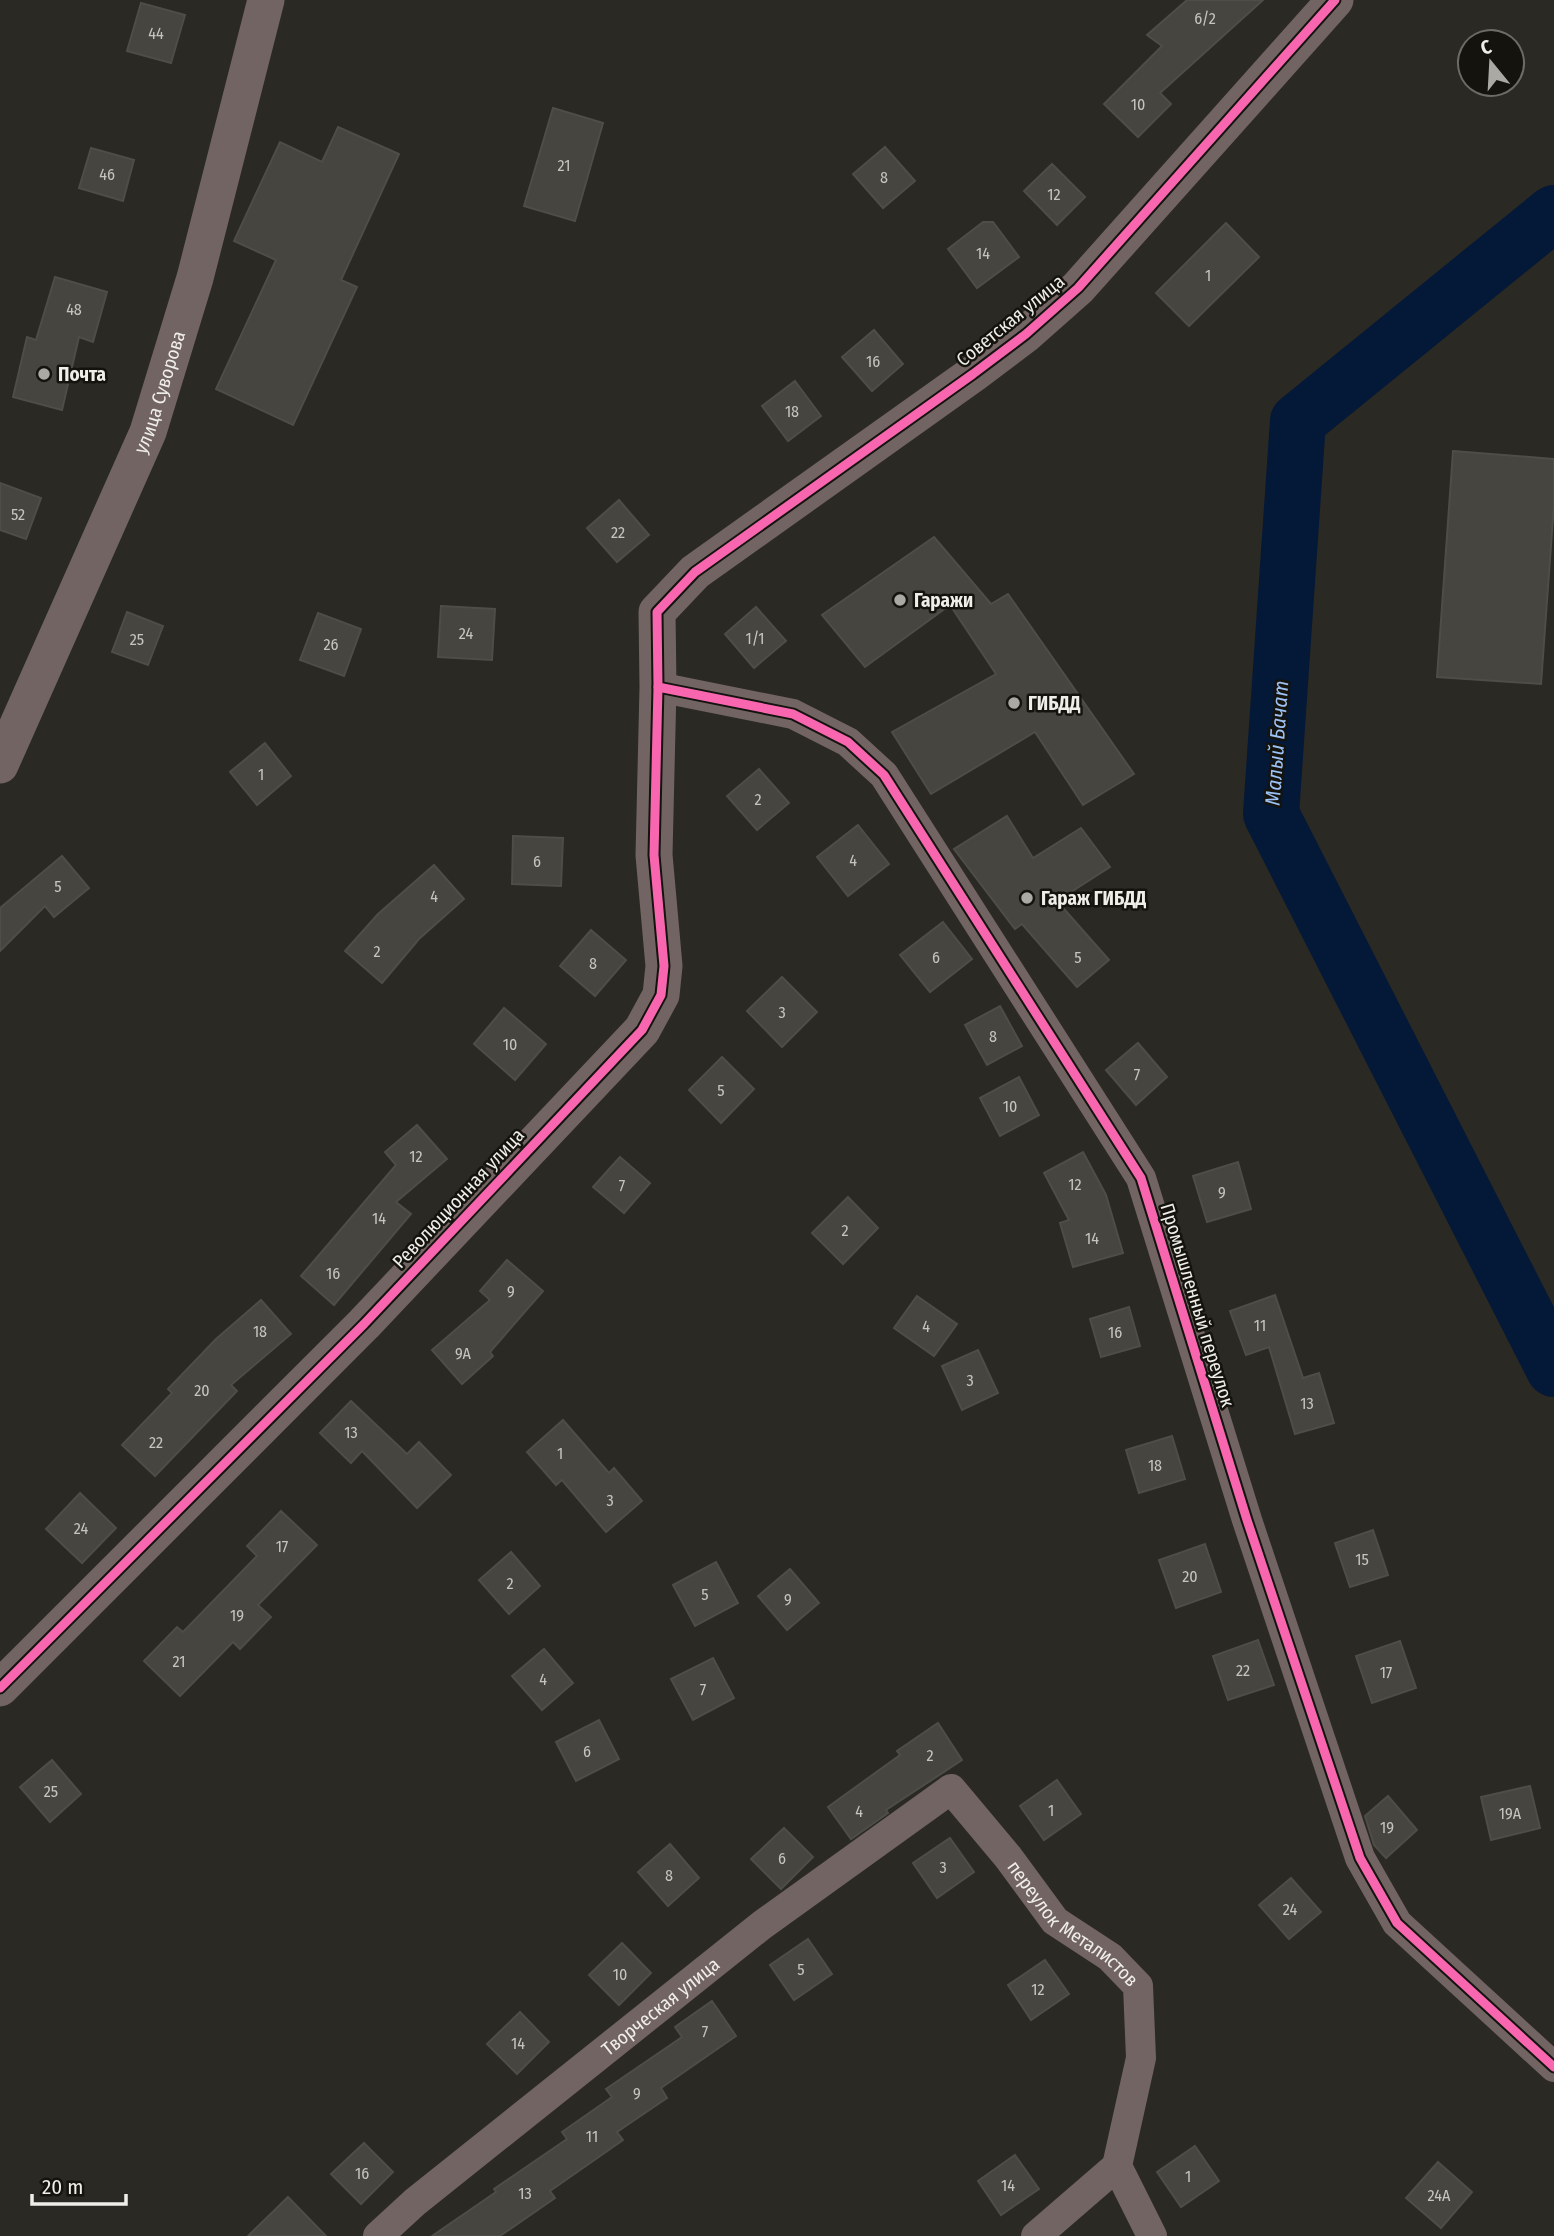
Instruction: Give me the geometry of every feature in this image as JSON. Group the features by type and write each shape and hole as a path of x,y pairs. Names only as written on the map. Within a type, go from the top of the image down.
{"street":[{"name":"улица Суворова","path":"0,765 148,432 195,278 266,0"},
{"name":"Советская улица","path":"657,612 695,572 973,374 1026,334 1077,288 1335,0"},
{"name":"Революционная улица","path":"0,1688 364,1324 642,1030 660,995 664,966 654,855 657,612"},
{"name":"Промышленный переулок","path":"658,687 793,714 848,742 884,775 1141,1178 1247,1520 1360,1858 1397,1923 1554,2067"},
{"name":"переулок Металистов","path":"951,1789 1008,1857 1055,1921 1110,1957 1138,1986 1141,2058 1117,2166"},
{"name":"Творческая улица","path":"379,2236 415,2202 762,1925 951,1789"},
{"path":"1036,2236 1117,2166 1152,2236"}],"building":[{"path":"1187,0 1263,0 1160,93 1171,104 1138,137 1104,104 1162,46 1147,35"},
{"path":"141,3 185,15 171,63 127,51"},
{"path":"553,108 603,123 575,221 524,206"},
{"path":"338,127 399,154 341,280 357,287 293,425 216,389 276,260 234,241 280,142 322,162"},
{"path":"885,147 915,181 883,208 853,174"},
{"path":"91,148 134,160 123,201 79,188"},
{"path":"1052,164 1085,197 1057,225 1024,191"},
{"path":"983,222 993,222 1019,257 977,288 948,249"},
{"path":"1226,223 1259,257 1189,326 1156,293"},
{"path":"55,277 107,292 93,342 79,337 62,410 13,397 27,337 36,340"},
{"path":"874,330 903,364 872,391 842,357"},
{"path":"795,381 821,416 788,441 762,406"},
{"path":"1453,451 1554,459 1554,504 1541,684 1437,677"},
{"path":"0,483 41,498 26,539 0,530"},
{"path":"619,500 649,535 617,562 587,528"},
{"name":"ГИБДД","path":"934,537 991,604 1008,594 1134,774 1083,805 1035,732 931,794 892,732 996,674 950,605 865,667 822,615"},
{"path":"441,606 495,609 492,660 438,657"},
{"path":"756,607 786,641 754,668 725,634"},
{"path":"127,612 163,626 148,665 112,652"},
{"path":"318,613 361,629 344,676 300,660"},
{"path":"265,743 291,776 257,805 230,772"},
{"path":"759,769 789,803 757,830 727,796"},
{"name":"Гараж ГИБДД","path":"1007,816 1033,858 1081,828 1110,867 1057,901 1109,960 1077,987 1022,924 1015,929 954,849"},
{"path":"858,825 889,864 848,896 817,857"},
{"path":"513,836 563,838 561,886 512,884"},
{"path":"62,856 89,888 54,917 45,906 0,951 0,908"},
{"path":"434,865 464,899 419,939 382,983 345,951 378,914"},
{"path":"943,922 972,959 930,992 900,955"},
{"path":"591,930 626,960 595,996 560,966"},
{"path":"782,977 817,1012 782,1047 747,1011"},
{"path":"1000,1006 1022,1046 987,1065 965,1025"},
{"path":"504,1008 546,1044 515,1080 474,1044"},
{"path":"1138,1043 1167,1077 1136,1105 1106,1070"},
{"path":"722,1057 754,1089 721,1123 689,1090"},
{"path":"1019,1077 1039,1115 1000,1136 980,1098"},
{"path":"417,1125 447,1159 396,1202 411,1214 334,1305 301,1276 396,1165 385,1152"},
{"path":"1083,1152 1106,1195 1123,1253 1073,1267 1060,1223 1069,1220 1044,1173"},
{"path":"620,1157 650,1183 624,1213 593,1187"},
{"path":"1238,1162 1251,1209 1207,1222 1193,1176"},
{"path":"848,1197 878,1228 843,1264 812,1233"},
{"path":"507,1260 543,1291 490,1352 493,1356 462,1384 432,1350 490,1300 480,1291"},
{"path":"1275,1295 1303,1378 1319,1373 1334,1423 1295,1434 1269,1347 1246,1355 1230,1311"},
{"path":"917,1296 957,1324 934,1356 894,1328"},
{"path":"261,1300 291,1334 231,1385 237,1391 155,1476 122,1445 172,1393 168,1389 216,1339"},
{"path":"1129,1307 1140,1346 1101,1357 1090,1319"},
{"path":"978,1350 998,1393 962,1410 942,1366"},
{"path":"351,1401 407,1454 419,1442 451,1475 417,1508 362,1451 351,1463 320,1433"},
{"path":"563,1420 609,1473 614,1468 642,1501 606,1532 562,1480 556,1485 527,1452"},
{"path":"1172,1436 1185,1479 1139,1493 1126,1450"},
{"path":"80,1493 116,1528 82,1563 46,1529"},
{"path":"281,1511 317,1545 258,1605 271,1617 240,1649 233,1642 180,1696 144,1661 177,1627 183,1632 257,1556 247,1546"},
{"path":"1373,1530 1388,1575 1350,1587 1335,1543"},
{"path":"1205,1544 1221,1592 1176,1608 1159,1560"},
{"path":"511,1552 540,1586 509,1614 479,1580"},
{"path":"716,1562 738,1603 695,1626 673,1585"},
{"path":"790,1569 819,1603 787,1630 758,1596"},
{"path":"1258,1640 1274,1685 1228,1700 1213,1656"},
{"path":"1400,1641 1416,1688 1372,1703 1356,1656"},
{"path":"544,1649 573,1683 542,1710 512,1676"},
{"path":"713,1658 734,1698 693,1720 671,1679"},
{"path":"599,1720 619,1759 576,1781 556,1742"},
{"path":"938,1723 962,1760 886,1810 888,1813 851,1839 828,1807 900,1755 897,1751"},
{"path":"52,1760 81,1794 50,1822 20,1787"},
{"path":"1057,1780 1081,1814 1044,1840 1020,1806"},
{"path":"1530,1786 1540,1828 1491,1840 1481,1797"},
{"path":"1388,1796 1417,1830 1386,1858 1374,1845 1365,1816"},
{"path":"784,1828 813,1857 781,1889 751,1859"},
{"path":"950,1838 974,1872 937,1898 913,1863"},
{"path":"670,1844 699,1878 668,1906 638,1872"},
{"path":"1291,1878 1321,1912 1289,1939 1259,1905"},
{"path":"808,1939 832,1974 794,2000 770,1965"},
{"path":"622,1943 651,1973 619,2005 589,1975"},
{"path":"1045,1960 1069,1994 1031,2020 1008,1985"},
{"path":"712,2001 736,2036 661,2088 667,2098 617,2132 623,2140 550,2191 555,2198 500,2236 432,2236 567,2139 562,2132 612,2097 606,2089 682,2037 675,2027"},
{"path":"520,2012 549,2042 517,2074 487,2044"},
{"path":"364,2143 393,2172 361,2204 331,2174"},
{"path":"1195,2146 1219,2181 1181,2207 1157,2172"},
{"path":"1015,2155 1039,2189 1001,2215 978,2181"},
{"path":"1438,2162 1472,2192 1441,2228 1406,2198"},
{"path":"288,2197 326,2236 248,2236"}],"waterway":[{"name":"Малый Бачат","path":"1554,213 1298,421 1271,814 1554,1369"}],"cycle path":[{"path":"0,1688 364,1324 642,1030 661,995 664,966 654,855 657,612 695,572 973,374 1026,334 1078,288 1335,0"},
{"path":"658,687 793,714 848,742 884,775 1141,1178 1247,1520 1360,1858 1397,1923 1554,2067"}],"place":[{"name":"Почта","path":"44,374"},
{"name":"Гаражи","path":"900,600"},
{"name":"ГИБДД","path":"1014,703"},
{"name":"Гараж ГИБДД","path":"1027,898"}]}
